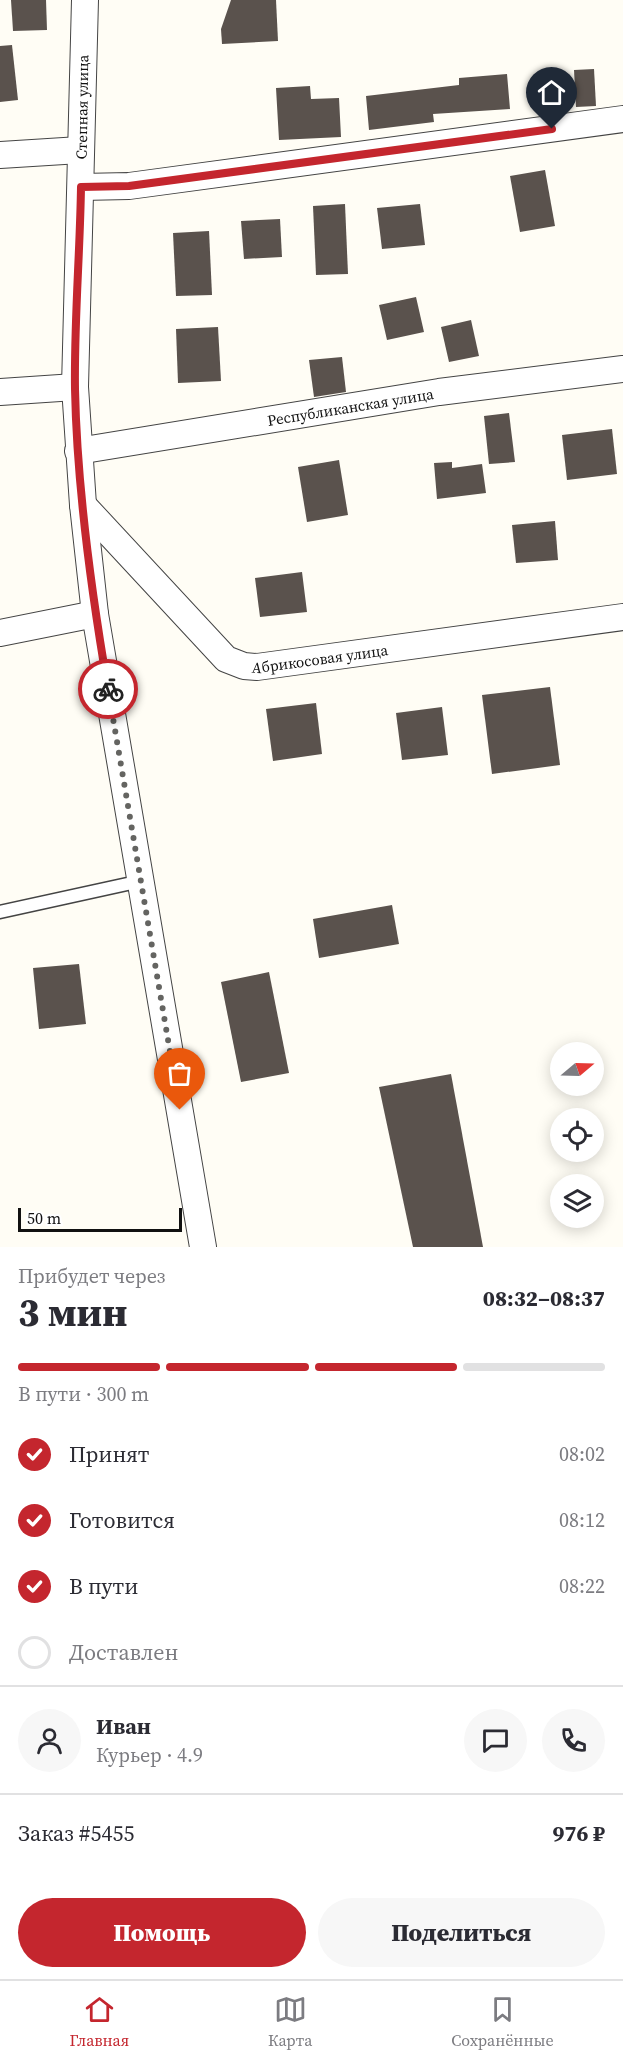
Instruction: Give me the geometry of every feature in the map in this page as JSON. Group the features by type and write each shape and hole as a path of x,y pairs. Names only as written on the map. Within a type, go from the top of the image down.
{"street":[{"name":"Степная улица","path":"85,0 75,387 83,505 95,614 203,1247"},
{"path":"81,187 129,186 623,119"},
{"path":"0,155 80,150"},
{"name":"Республиканская улица","path":"78,451 439,392 623,369"},
{"path":"0,392 75,387"},
{"name":"Абрикосовая улица","path":"83,505 225,659 244,666 256,667 623,617"},
{"path":"0,633 95,614"}],"lane":[{"path":"0,912 141,881"}],"building":[{"path":"11,0 46,0 47,30 13,31"},
{"path":"231,0 276,0 278,41 222,44 221,29"},
{"path":"12,45 18,100 0,102 0,46"},
{"path":"594,69 596,106 576,107 574,70"},
{"path":"507,74 510,109 433,114 434,122 369,130 366,96 459,85 459,78"},
{"path":"310,86 311,99 339,98 341,137 279,140 276,88"},
{"path":"545,170 555,226 520,232 510,176"},
{"path":"345,204 348,274 316,275 313,206"},
{"path":"420,204 425,245 382,249 377,208"},
{"path":"280,219 282,257 244,259 241,221"},
{"path":"209,231 212,295 176,296 173,233"},
{"path":"416,297 424,332 387,340 379,305"},
{"path":"471,320 479,356 449,362 441,327"},
{"path":"218,327 221,381 178,383 176,329"},
{"path":"342,357 346,392 314,397 309,360"},
{"path":"509,413 515,462 489,464 484,416"},
{"path":"612,429 617,474 567,480 562,435"},
{"path":"339,460 348,515 307,522 298,467"},
{"path":"452,462 452,468 482,464 486,493 437,499 434,463"},
{"path":"555,521 558,560 516,563 512,525"},
{"path":"302,572 307,612 260,617 255,578"},
{"path":"550,687 560,765 492,774 482,695"},
{"path":"316,703 322,754 273,761 266,709"},
{"path":"442,707 448,755 402,760 396,713"},
{"path":"392,905 399,944 319,958 313,919"},
{"path":"79,964 86,1024 39,1029 33,968"},
{"path":"269,972 289,1073 241,1082 221,982"},
{"path":"451,1074 483,1247 413,1247 379,1087"}],"way so far":[{"path":"108,689 180,1110"}],"route":[{"path":"108,689 95,614 78,451 75,387 81,187 129,186 552,129"}]}
